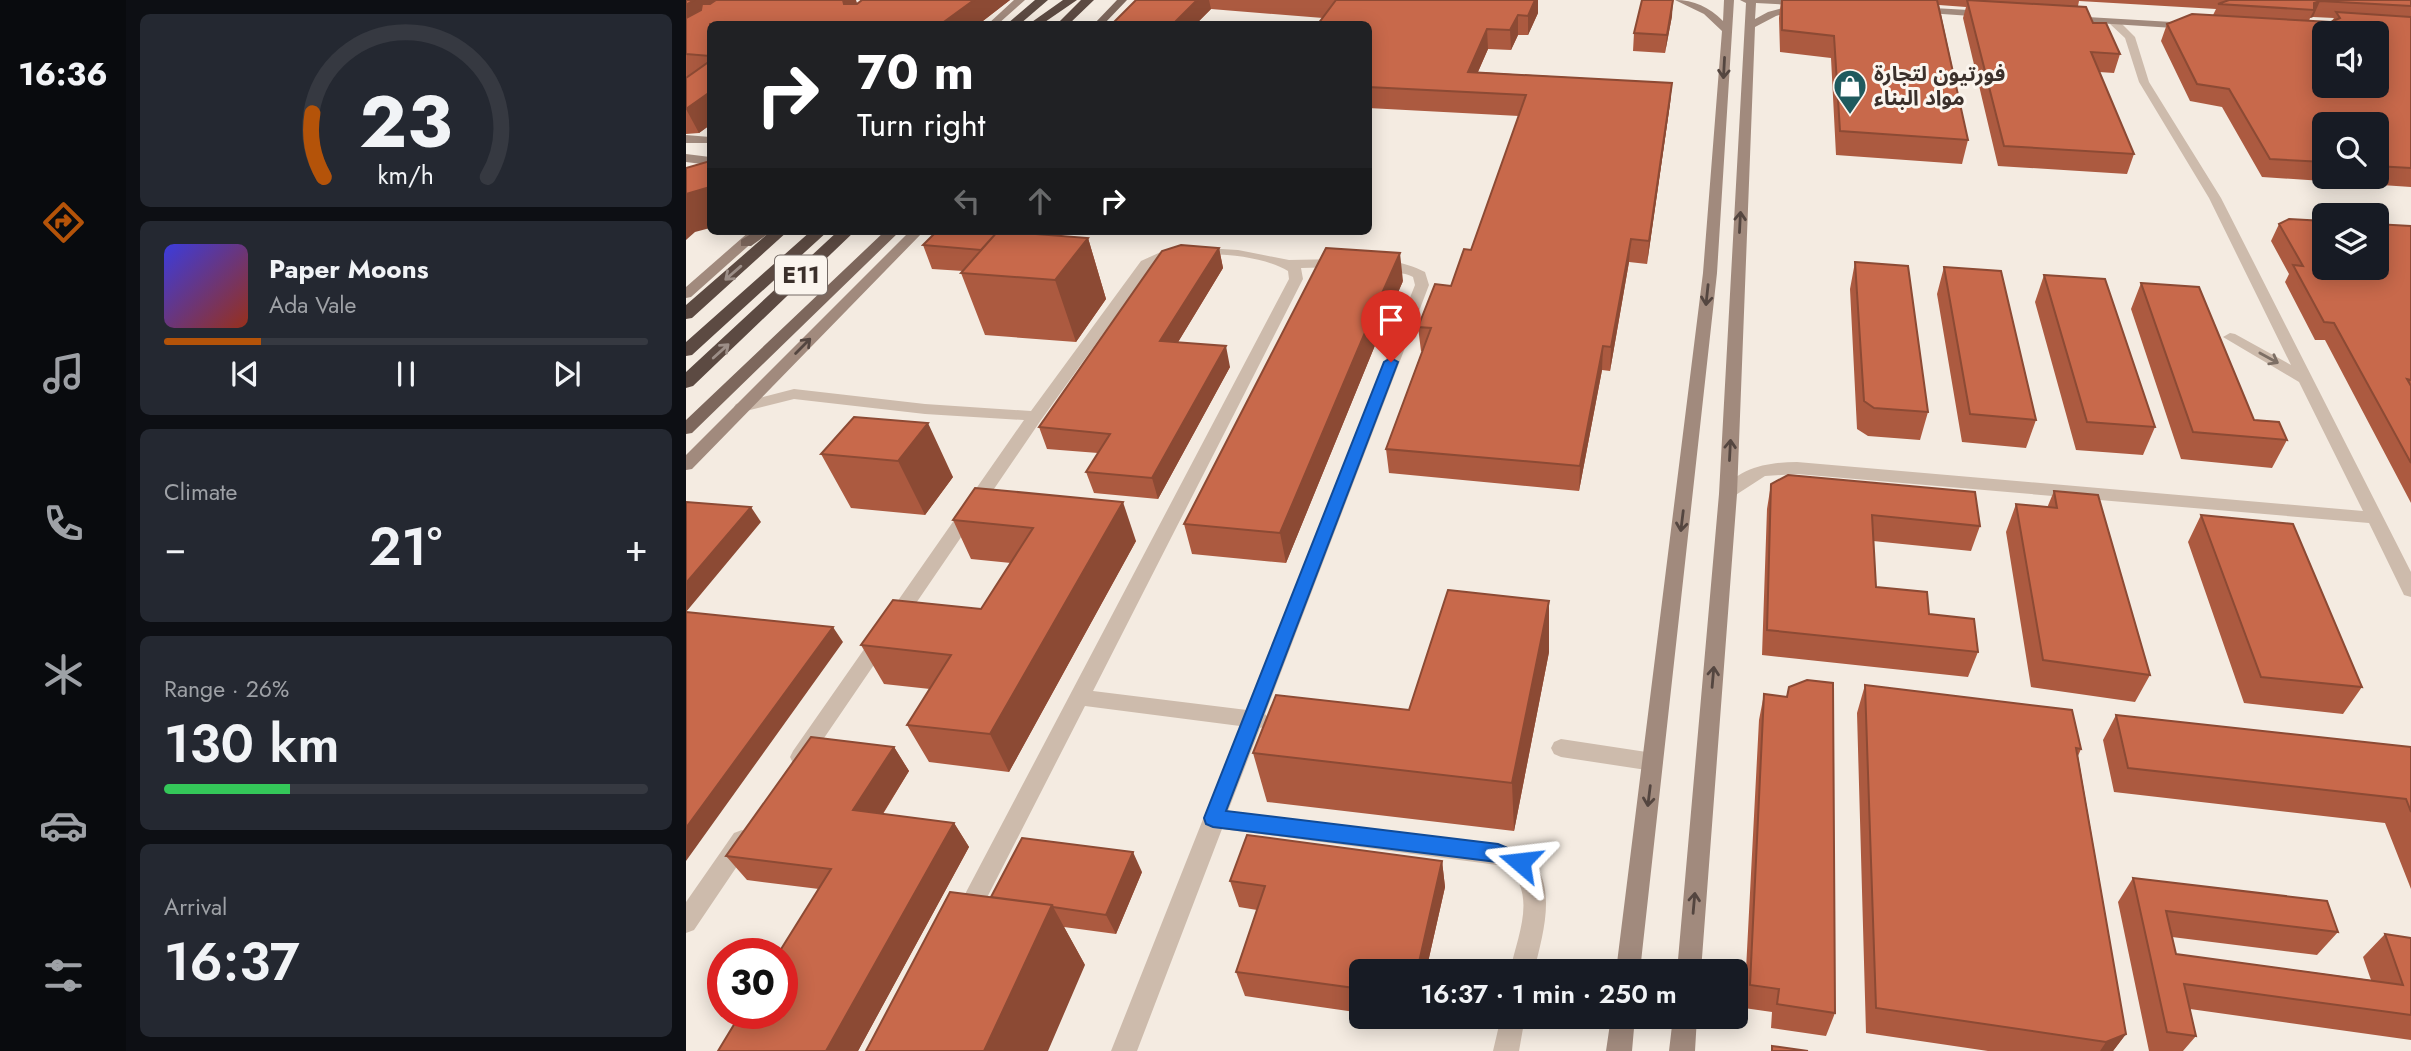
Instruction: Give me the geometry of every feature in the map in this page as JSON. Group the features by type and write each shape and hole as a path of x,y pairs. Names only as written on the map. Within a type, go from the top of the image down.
{"highway":[{"path":"1039,21 1070,0"},
{"path":"1066,21 1086,2"},
{"path":"1017,21 1039,3"},
{"name":"E11","path":"686,314 775,235"},
{"path":"686,351 816,235"},
{"name":"E11","path":"686,382 843,235"}],"main road":[{"path":"996,21 1020,0"},
{"path":"1680,0 1708,12 1726,30"},
{"path":"1629,959 1710,273 1729,0"},
{"path":"1745,0 1817,4 1772,14 1750,26"},
{"path":"1690,959 1728,494 1751,0"},
{"path":"1898,9 1992,10 1912,0"},
{"path":"1102,21 1126,2"},
{"path":"2059,14 2197,21 2147,24 2059,14"},
{"path":"2114,22 2129,16 2197,21"},
{"path":"689,141 707,140"},
{"path":"686,156 707,158"},
{"path":"686,294 754,235"},
{"path":"746,243 759,235"},
{"path":"868,253 868,242 872,235"},
{"path":"686,429 888,235"},
{"path":"686,465 913,235"},
{"path":"1619,1051 1622,1029"},
{"path":"1682,1051 1684,1029"}],"street":[{"path":"2114,22 2130,37 2144,82 2215,198 2411,590"},
{"path":"2130,37 2147,24"},
{"path":"789,772 1140,269 1153,259 1172,253 1192,252 1273,259 1290,264 1327,262 1398,267 1414,271 1422,280 1124,1051"},
{"path":"959,929 1296,279 1295,269 1290,264"},
{"path":"2230,337 2307,380"},
{"path":"775,374 780,386 794,394"},
{"path":"742,407 794,394 925,409 1035,416"},
{"path":"1728,494 1747,474 1773,467 2376,518"},
{"path":"1080,697 1278,722"},
{"path":"1561,748 1653,762"},
{"path":"1213,818 1510,857 1528,870 1536,890 1524,959"},
{"path":"686,922 749,830"},
{"path":"1506,1051 1511,1029"}],"building":[{"path":"716,0 843,0 844,4 857,4 862,0 974,0 945,21 707,21 707,56 686,54 686,18 701,10 702,4 710,4"},
{"path":"1136,0 1197,0 1176,21 1115,21"},
{"path":"1336,0 1535,0 1528,16 1518,15 1510,30 1487,29 1468,72 1672,83 1649,241 1631,239 1611,347 1603,346 1580,466 1386,449 1431,328 1418,327 1435,284 1451,286 1464,249 1471,250 1526,95 1372,87 1372,21 1320,21"},
{"path":"1642,0 1673,0 1667,35 1634,33"},
{"path":"1782,0 1937,0 1968,140 1840,131 1834,36 1782,30"},
{"path":"1967,0 2086,7 2093,23 2106,23 2120,54 2091,52 2134,154 2004,146"},
{"path":"2229,0 2411,0 2411,6 2320,1 2314,3 2314,10 2218,4"},
{"path":"2336,12 2411,17 2411,168 2389,167 2389,112 2312,112 2312,161 2270,159 2229,89 2197,84 2167,24 2192,14 2314,21 2312,98 2389,98 2389,21 2333,21 2340,18"},
{"path":"707,63 707,94 686,109 686,78"},
{"path":"707,162 707,188 686,194 686,168"},
{"path":"2289,219 2312,220 2312,280 2389,280 2389,225 2411,226 2411,380 2407,379 2411,386 2411,463 2334,323 2324,322 2293,265 2303,266 2279,224"},
{"path":"933,235 994,235 981,250 923,245"},
{"path":"994,235 1088,238 1055,280 961,273"},
{"path":"1181,245 1219,248 1160,341 1226,346 1152,478 1086,472 1110,434 1039,427 1162,251"},
{"path":"1326,248 1400,253 1280,533 1184,524"},
{"path":"1855,262 1908,266 1928,412 1874,408 1864,401"},
{"path":"1944,267 2001,271 2036,420 1970,414"},
{"path":"2044,275 2105,279 2155,427 2087,422"},
{"path":"2141,283 2199,287 2254,420 2279,422 2287,440 2193,432"},
{"path":"854,417 928,423 898,461 821,454"},
{"path":"1788,475 1975,492 1980,526 1872,515 1876,587 1927,592 1929,614 1974,619 1978,652 1767,630 1771,484"},
{"path":"975,488 1123,502 990,734 907,725 951,655 861,645 893,600 981,609 1033,528 953,520"},
{"path":"2054,491 2098,495 2150,675 2043,660 2016,504 2057,508"},
{"path":"686,502 751,507 686,583"},
{"path":"2201,515 2293,524 2362,687 2261,677"},
{"path":"1448,590 1549,601 1512,783 1253,753 1276,695 1409,710"},
{"path":"686,612 833,627 686,828"},
{"path":"1807,680 1833,683 1835,1013 1777,1004 1779,989 1750,985 1764,694 1787,697 1789,687"},
{"path":"1865,685 2072,710 2081,749 2076,748 2126,1034 2106,1042 1876,1008"},
{"path":"2116,715 2411,747 2411,812 2406,799 2128,768"},
{"path":"811,737 894,747 853,810 954,823 826,1051 718,1051 731,1029 798,1029 798,938 788,938 831,869 726,856"},
{"path":"1247,835 1442,861 1420,959 1349,959 1349,987 1236,972 1265,886 1230,881"},
{"path":"1022,838 1133,852 1106,915 991,897"},
{"path":"2133,878 2327,901 2338,932 2166,911 2176,954 2403,985 2385,934 2411,938 2411,1015 2184,984 2196,1036 2167,1032"},
{"path":"950,892 1052,905 984,1051 866,1051"},
{"path":"1772,1046 1808,1051 1772,1051"}],"place":[{"name":"فورتيون لتجارة مواد البناء","path":"1850,116"}],"route":[{"path":"1391,362 1213,818 1498,853 1520,862"}]}
